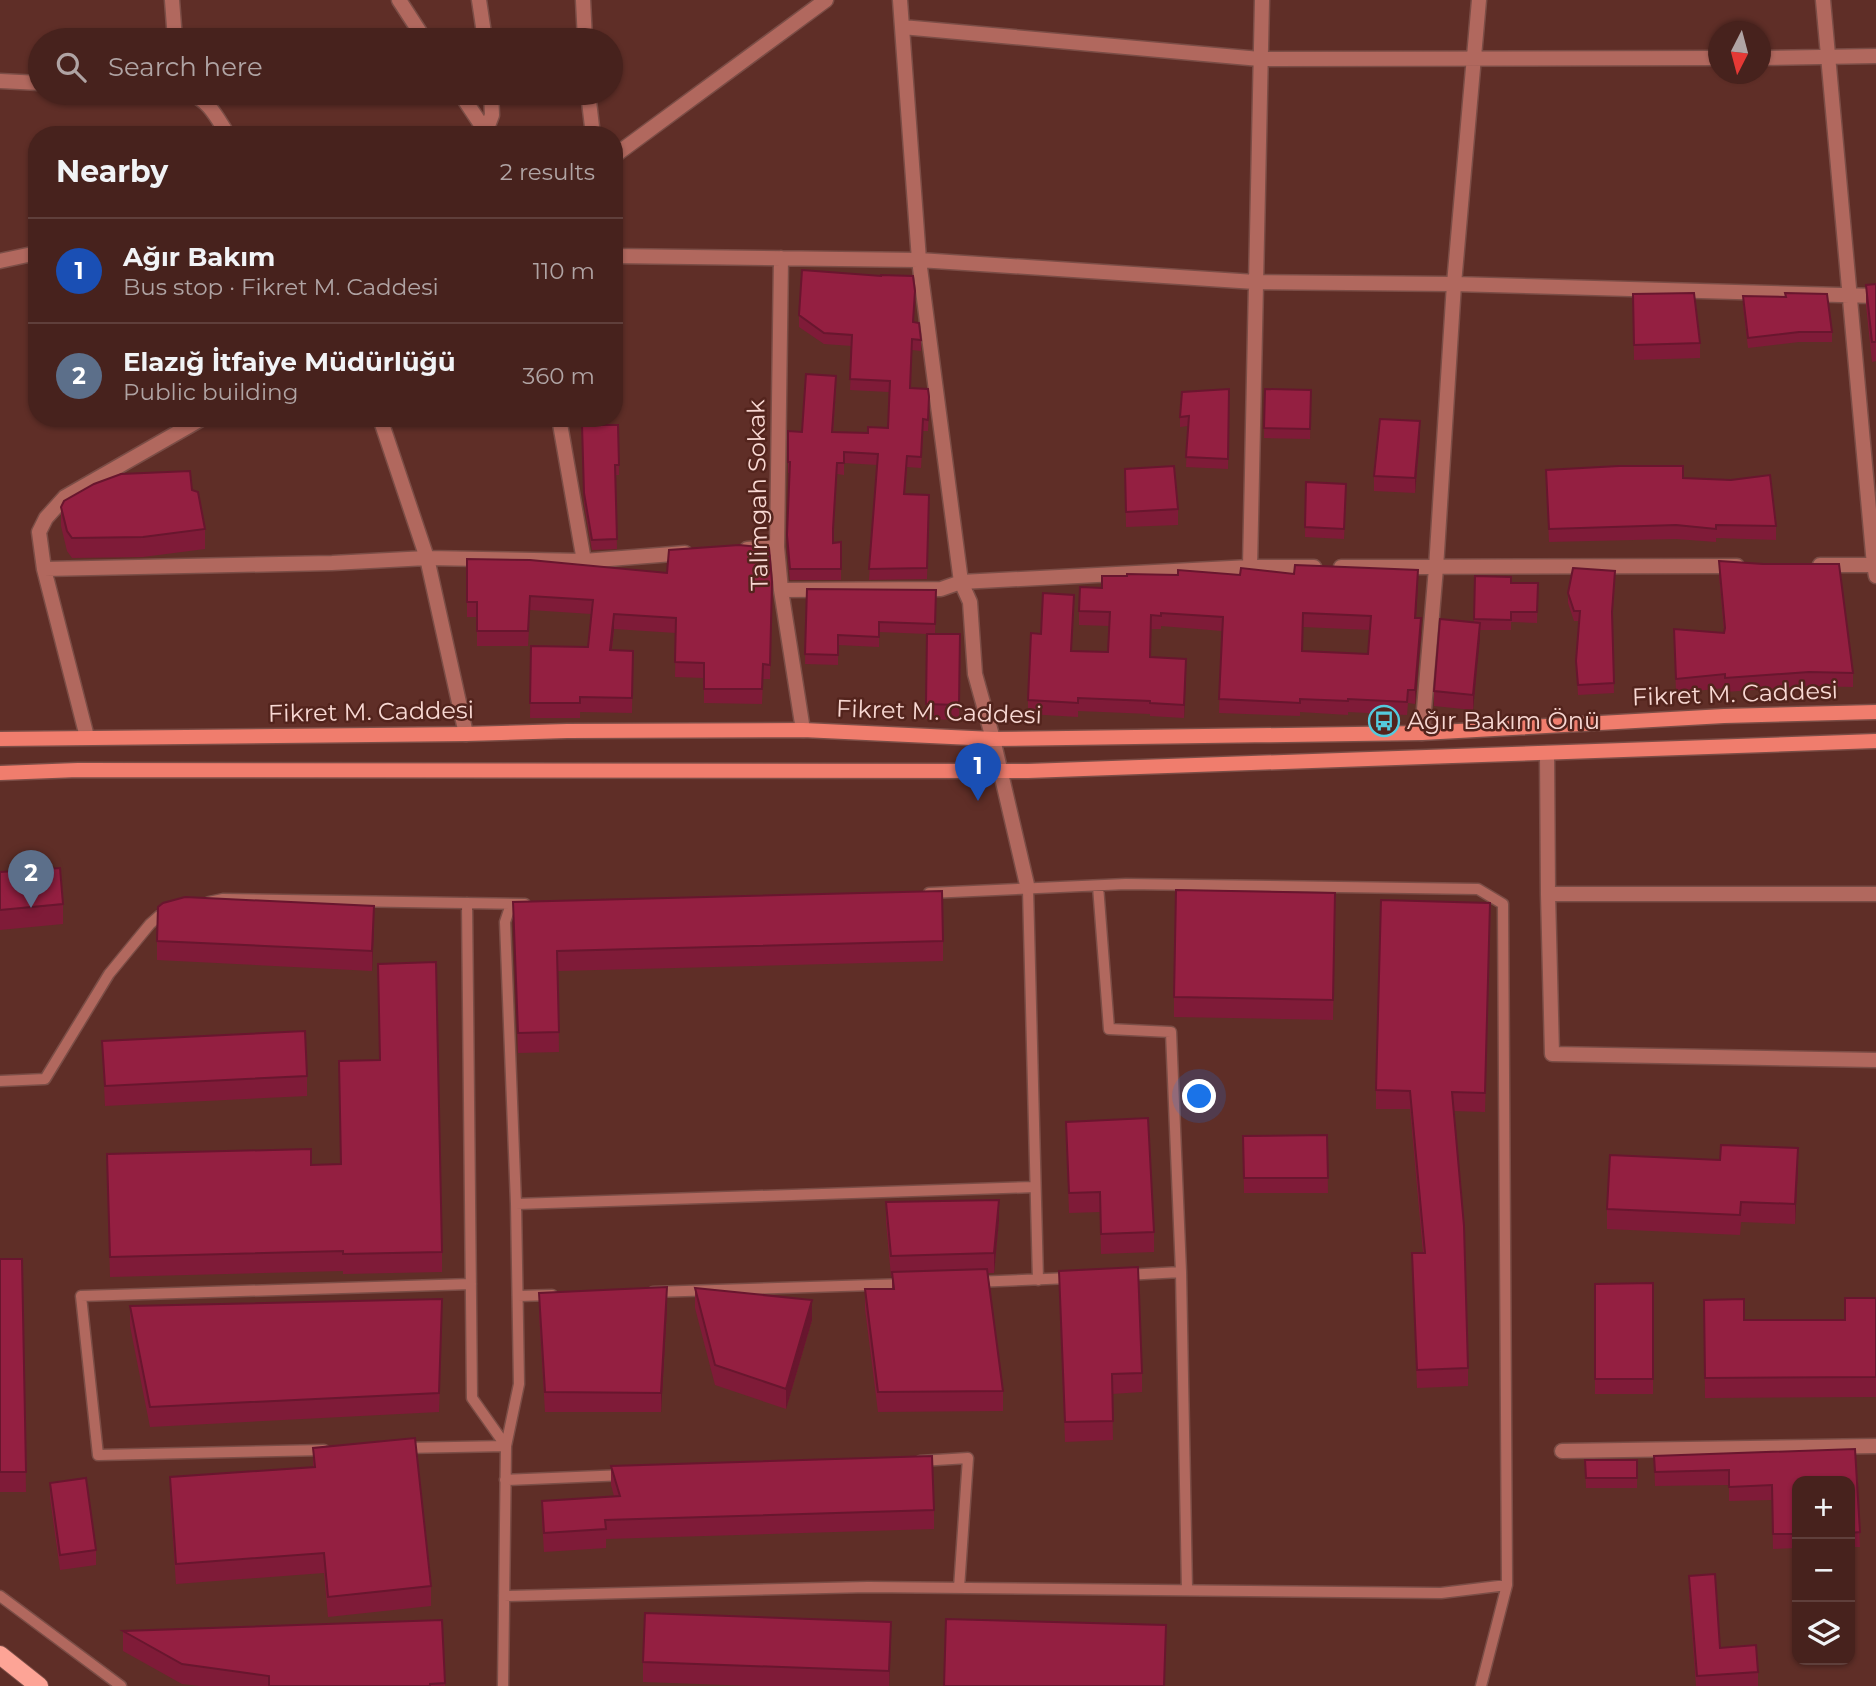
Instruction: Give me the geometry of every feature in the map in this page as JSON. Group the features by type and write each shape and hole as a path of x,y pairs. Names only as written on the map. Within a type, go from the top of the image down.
{"main road":[{"name":"Fikret M. Caddesi","path":"0,739 803,730 993,739 1422,733 1724,716 1876,712"},
{"path":"0,772 1000,771 1876,741"},
{"path":"0,1655 39,1686"}],"street":[{"path":"172,0 174,28"},
{"path":"399,0 417,28"},
{"path":"480,0 484,28"},
{"path":"583,0 584,28"},
{"path":"623,149 826,0"},
{"path":"900,0 919,260 961,582 970,602 975,674 1028,889"},
{"path":"1250,567 1262,0"},
{"path":"1422,733 1436,568 1454,284 1479,0"},
{"path":"1805,565 1875,571 1823,0"},
{"path":"902,27 1260,59 1708,58"},
{"path":"1771,58 1876,56"},
{"path":"0,81 28,82"},
{"path":"208,105 222,126"},
{"path":"468,105 482,126"},
{"path":"489,126 492,105"},
{"path":"590,105 592,126"},
{"path":"0,261 28,255"},
{"path":"623,256 919,260 1255,282 1454,284 1876,296"},
{"name":"Talimgah Sokak","path":"781,258 777,547 803,730"},
{"path":"87,737 44,569 39,532 46,517 65,497 187,427"},
{"path":"383,427 427,558 466,734"},
{"path":"561,427 584,561"},
{"path":"736,550 777,547"},
{"path":"44,569 332,563 427,558 584,561 694,553"},
{"path":"781,590 941,589 961,582 1250,567 1751,566"},
{"path":"1547,753 1552,1054 1876,1060"},
{"path":"1548,894 1876,894"},
{"path":"1562,1451 1876,1446"}],"lane":[{"path":"1098,886 1109,1029 1171,1032 1181,1272 1187,1590"},
{"path":"918,894 1098,886 1478,889 1503,904 1507,1585 1481,1686"},
{"path":"1028,889 1038,1280"},
{"path":"197,905 223,899 537,905"},
{"path":"467,903 472,1398 506,1446"},
{"path":"503,1686 506,1446 519,1384 516,1204 505,922 511,904"},
{"path":"0,1081 45,1079 109,974 125,954 159,916 184,909"},
{"path":"516,1204 1035,1187"},
{"path":"1116,1275 1181,1272"},
{"path":"968,1282 1077,1278"},
{"path":"342,1450 98,1455 80,1296 471,1284"},
{"path":"642,1292 917,1284"},
{"path":"518,1296 559,1295"},
{"path":"397,1448 506,1446"},
{"path":"914,1461 968,1458 959,1588"},
{"path":"505,1480 641,1474"},
{"path":"504,1596 868,1587 1441,1593 1507,1585"},
{"path":"0,1596 121,1686"}],"building":[{"path":"802,270 913,276 913,322 919,323 921,340 912,339 910,388 928,389 929,397 928,420 923,419 921,457 907,456 904,494 929,495 927,568 869,569 878,454 844,452 844,463 837,463 833,529 833,543 841,542 841,569 790,569 787,535 790,462 788,431 802,432 806,374 836,376 832,432 868,433 868,427 888,428 890,381 850,379 852,335 824,333 799,315"},
{"path":"1876,284 1876,342 1872,342 1866,285"},
{"path":"1694,293 1700,343 1634,345 1633,294"},
{"path":"1785,293 1827,294 1832,332 1799,332 1748,338 1743,296 1786,297"},
{"path":"1229,389 1228,459 1186,457 1189,416 1180,417 1182,392"},
{"path":"1265,389 1311,390 1310,429 1264,428"},
{"path":"1380,419 1420,421 1415,478 1374,476"},
{"path":"582,427 618,427 619,465 615,465 617,539 592,540 584,493"},
{"path":"1174,466 1178,509 1126,512 1125,469"},
{"path":"1683,466 1683,478 1731,480 1770,475 1776,526 1716,525 1716,529 1676,525 1549,529 1546,470"},
{"path":"190,471 192,490 198,492 205,529 143,537 72,538 67,531 61,507 64,501 94,484 121,474"},
{"path":"1306,482 1346,484 1344,529 1305,527"},
{"path":"739,545 769,548 772,582 770,665 763,664 762,689 704,689 704,663 675,662 676,618 614,614 610,650 633,651 632,698 580,697 580,703 530,703 531,646 588,647 593,600 530,596 528,631 477,631 477,602 467,602 467,559 530,560 667,573 669,550"},
{"path":"1719,561 1839,564 1853,673 1809,672 1725,678 1725,674 1676,679 1674,629 1724,633"},
{"path":"1295,565 1418,570 1415,618 1421,618 1415,690 1408,690 1407,702 1300,699 1300,703 1219,699 1223,617 1161,613 1161,616 1151,615 1150,657 1186,659 1184,705 1078,698 1078,703 1028,700 1031,633 1041,634 1043,593 1074,595 1071,651 1108,652 1110,612 1079,611 1080,587 1102,588 1102,576 1178,575 1178,570 1240,575 1241,568 1294,574","holes":["1303,613 1371,616 1368,654 1302,651"]},
{"path":"1573,568 1615,571 1612,612 1614,683 1578,685 1576,661 1580,611 1574,611 1568,593"},
{"path":"1475,576 1511,577 1511,583 1538,583 1537,612 1511,612 1511,620 1474,619"},
{"path":"807,589 936,590 935,624 879,622 879,637 838,635 838,655 805,654"},
{"path":"1440,619 1480,623 1473,695 1434,691"},
{"path":"927,634 960,634 959,705 926,704"},
{"path":"60,868 63,904 0,910 0,872"},
{"path":"1176,890 1335,893 1333,1000 1174,997"},
{"path":"942,891 943,941 557,951 559,1032 518,1033 513,902"},
{"path":"185,897 374,906 372,951 157,941 158,907"},
{"path":"1381,900 1490,903 1485,1093 1452,1092 1464,1226 1468,1368 1417,1370 1412,1253 1425,1253 1410,1091 1376,1090"},
{"path":"436,962 442,1252 343,1254 343,1251 110,1257 107,1154 311,1149 311,1165 341,1164 339,1061 380,1060 378,964"},
{"path":"305,1031 307,1076 105,1086 102,1041"},
{"path":"1148,1118 1154,1232 1101,1234 1100,1192 1069,1193 1066,1122"},
{"path":"1327,1135 1328,1178 1244,1178 1243,1136"},
{"path":"1721,1145 1798,1148 1795,1204 1741,1202 1740,1215 1607,1209 1610,1155 1720,1160"},
{"path":"999,1200 994,1253 891,1256 886,1202"},
{"path":"0,1259 22,1259 26,1472 0,1472"},
{"path":"1138,1267 1142,1373 1112,1374 1113,1421 1065,1422 1059,1271"},
{"path":"987,1269 1003,1391 878,1392 865,1289 894,1289 892,1272"},
{"path":"1653,1283 1653,1379 1595,1379 1595,1284"},
{"path":"667,1287 661,1393 545,1392 539,1293"},
{"path":"695,1288 812,1300 786,1389 715,1365"},
{"path":"1845,1298 1876,1298 1876,1377 1705,1378 1704,1300 1744,1299 1744,1320 1845,1320"},
{"path":"442,1299 439,1393 150,1407 130,1306"},
{"path":"415,1438 431,1586 328,1597 324,1553 176,1564 170,1477 315,1467 313,1448"},
{"path":"1855,1449 1860,1532 1855,1532 1855,1476 1792,1476 1792,1534 1773,1534 1772,1485 1729,1487 1729,1470 1655,1472 1654,1456"},
{"path":"932,1456 934,1510 605,1520 606,1529 544,1533 542,1501 620,1496 611,1466"},
{"path":"1585,1460 1637,1460 1637,1478 1586,1478"},
{"path":"86,1478 96,1550 60,1555 50,1483"},
{"path":"1715,1574 1720,1648 1756,1645 1758,1672 1697,1676 1689,1576"},
{"path":"645,1613 891,1622 889,1671 643,1662"},
{"path":"946,1619 1166,1625 1164,1686 944,1686"},
{"path":"442,1620 445,1683 430,1686 269,1686 269,1676 182,1664 123,1631"}],"place":[{"name":"Ağır Bakım Önü","path":"1384,721"},
{"name":"Ağır Bakım","path":"978,801"},
{"name":"Elazığ İtfaiye Müdürlüğü","path":"31,908"}]}
